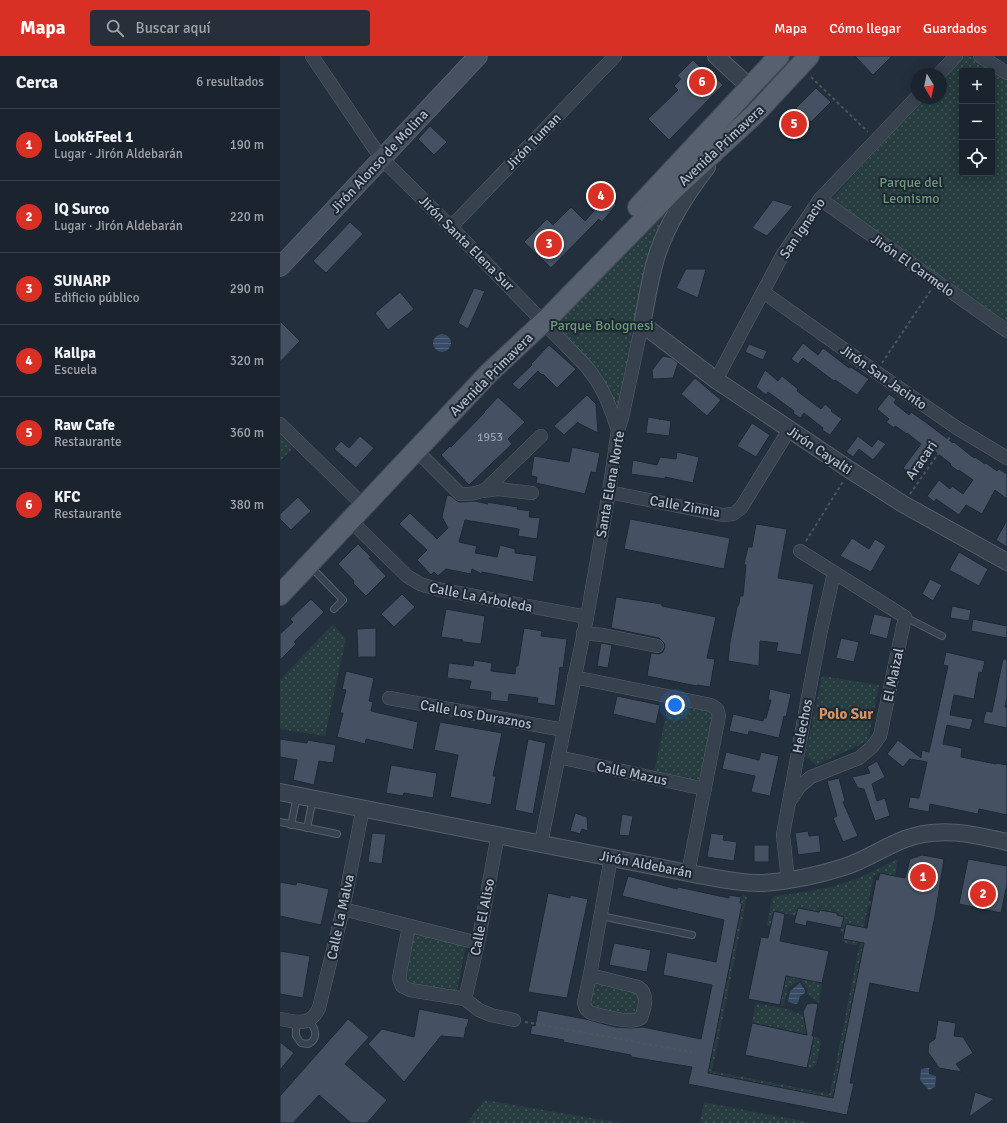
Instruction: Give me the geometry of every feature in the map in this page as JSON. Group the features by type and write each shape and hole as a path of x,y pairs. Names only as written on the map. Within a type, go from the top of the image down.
{"main road":[{"name":"Jirón Alonso de Molina","path":"280,267 478,56"},
{"name":"Avenida Primavera","path":"280,595 417,451 594,255 778,56"},
{"name":"Avenida Primavera","path":"280,577 355,497 539,317 725,143 805,61"}],"street":[{"name":"Jirón Santa Elena Sur","path":"312,56 382,158 452,227 586,366 598,381 618,430"},
{"name":"Jirón Tuman","path":"452,227 616,56"},
{"path":"716,56 766,102"},
{"path":"945,68 956,56"},
{"path":"980,56 1007,73"},
{"name":"San Ignacio","path":"716,380 782,256 820,199 911,103"},
{"name":"Santa Elena Norte","path":"541,843 586,617 609,492 618,430 622,418 653,269 658,251 672,221 693,186 725,143"},
{"name":"Jirón El Carmelo","path":"820,199 1007,331"},
{"name":"Jirón San Jacinto","path":"763,292 957,428 1007,458"},
{"name":"Jirón Cayalti","path":"642,324 716,380 850,470 903,504 1007,562"},
{"path":"280,424 355,497"},
{"name":"Calle Zinnia","path":"609,492 723,514 733,514 741,508 789,430"},
{"path":"481,492 486,489 540,436"},
{"path":"417,451 460,494 471,494 498,489 532,493"},
{"name":"Calle La Arboleda","path":"351,521 400,570 420,584 437,589 586,617"},
{"path":"800,551 905,617"},
{"name":"Helechos","path":"788,880 783,835 821,630 834,573"},
{"name":"El Maizal","path":"789,802 800,786 811,778 859,758 872,747 880,736 905,617"},
{"path":"583,633 603,635 657,646"},
{"path":"574,677 711,705 717,709 719,716 688,873"},
{"name":"Calle Los Duraznos","path":"389,698 564,730"},
{"name":"Calle Mazus","path":"558,757 705,788"},
{"path":"795,764 811,778"},
{"name":"Jirón Aldebarán","path":"280,792 498,834 688,873 726,880 762,883 788,880 845,867 906,838 930,833 959,832 1007,842"},
{"name":"Calle La Malva","path":"280,1019 304,1021 316,1015 319,1008 343,909 363,808"},
{"name":"Calle El Aliso","path":"465,999 478,943 498,834"},
{"path":"590,975 638,987 642,990 645,994 646,1000 641,1018 629,1020 591,1013 586,1010 584,1002 611,857"},
{"path":"343,909 478,943"},
{"path":"409,926 399,978 402,986 410,990 465,999 479,1010 491,1015 514,1020"}],"lane":[{"path":"308,565 343,600 334,610"},
{"path":"905,617 942,636"},
{"path":"291,825 297,796"},
{"path":"308,828 313,799"},
{"path":"280,822 337,834"},
{"path":"601,916 692,935"}],"path":[{"path":"805,61 876,140"},
{"path":"876,372 936,282"},
{"name":"Aracari","path":"903,504 957,428"},
{"path":"800,551 850,470"},
{"path":"514,1020 692,1052"}],"green space":[{"path":"784,56 797,56 773,81 765,74"},
{"name":"Parque del Leonismo","path":"963,56 969,56 988,68 959,68 959,176 995,176 995,72 1007,80 1007,324 832,199 919,104 947,104 947,73"},
{"name":"Parque Bolognesi","path":"671,205 618,416 555,326 668,206"},
{"path":"280,433 294,447 280,461"},
{"path":"333,624 346,639 325,736 280,729 280,680"},
{"path":"822,676 879,685 868,741 816,765 805,756"},
{"path":"670,696 717,709 705,789 653,777"},
{"path":"898,859 895,876 877,873 877,875 874,875 869,900 871,902 871,906 868,907 863,931 856,937 858,926 846,924 843,939 858,942 857,945 845,943 842,940 843,933 840,932 844,917 837,915 837,913 820,910 819,912 798,908 796,916 774,911 770,926 767,925 772,899 774,896 794,894 834,886 865,875"},
{"path":"743,895 747,896 712,1071 830,1094 860,942 866,943 861,958 845,1037 837,1101 809,1093 703,1075 712,1045 714,1045 718,1028 715,1027 724,996 722,996 724,982 727,982 741,897"},
{"path":"413,930 467,940 456,996 402,985"},
{"path":"593,975 638,986 641,1018 589,1011"},
{"path":"786,976 822,983 819,1002 807,993 808,990 800,980 788,988 784,1006 780,1005"},
{"path":"756,1003 792,1010 801,1014 807,1021 812,1036 752,1023"},
{"path":"814,1036 819,1038 821,1042 816,1065 810,1069 807,1068"},
{"path":"484,1100 621,1123 467,1123"},
{"path":"704,1102 812,1123 700,1123"}],"water":[{"path":"442,334 448,337 451,343 448,349 442,352 436,349 433,343 436,337"},
{"path":"800,983 805,990 805,993 800,996 798,1003 788,1002 790,991"},
{"path":"929,1068 929,1074 936,1076 935,1087 929,1090 920,1080 921,1069"}],"building":[{"path":"855,56 892,56 873,75"},
{"path":"693,60 701,68 703,66 723,85 669,140 648,119 678,90 674,86 681,79 677,76"},
{"path":"816,88 831,102 811,122 796,108"},
{"path":"430,126 447,142 434,155 418,139"},
{"path":"609,194 616,205 602,222 599,219 551,268 524,242 547,219 553,225 571,207 585,221"},
{"path":"773,200 793,206 767,236 752,228"},
{"path":"350,222 363,234 326,273 313,261"},
{"path":"686,269 706,269 698,298 676,288"},
{"path":"474,288 485,291 468,329 458,323"},
{"path":"400,292 414,309 388,330 375,313"},
{"path":"280,321 300,341 280,362"},
{"path":"803,343 818,355 823,348 849,368 851,367 869,379 857,395 835,380 834,381 803,358 798,364 791,359"},
{"path":"749,344 767,351 763,360 745,352"},
{"path":"549,345 576,369 557,388 538,371 519,390 512,384 532,365 531,364"},
{"path":"663,356 672,358 678,363 673,378 653,379 652,370"},
{"path":"765,370 778,381 782,376 798,389 797,391 821,409 825,404 832,410 831,411 842,419 830,435 822,430 823,428 804,413 800,418 793,413 794,411 768,392 766,395 756,387"},
{"path":"695,378 721,400 707,416 681,394"},
{"path":"889,394 896,399 894,403 909,415 911,412 974,458 975,457 985,464 986,463 997,471 999,469 1007,474 1007,499 995,490 982,514 966,505 959,515 936,499 934,502 927,496 939,480 950,489 952,486 963,494 973,480 950,465 951,464 933,450 932,452 929,450 910,474 903,468 921,444 907,433 895,426 894,428 886,422 889,419 877,409"},
{"path":"587,395 596,404 598,433 578,422 564,435 554,426"},
{"path":"498,397 525,422 508,439 512,444 469,485 441,455 450,446 451,447"},
{"path":"648,417 671,421 669,436 646,433"},
{"path":"752,423 770,435 756,457 737,446"},
{"path":"360,436 374,448 356,468 334,449 341,441 349,448"},
{"path":"858,436 872,447 878,439 886,444 873,460 859,449 853,457 846,452"},
{"path":"572,447 600,453 596,473 591,472 585,494 536,483 537,477 531,476 534,456 569,462"},
{"path":"677,452 699,457 693,483 665,477 665,479 631,474 633,460 657,465 660,457 676,459"},
{"path":"447,495 460,502 475,501 518,507 517,509 530,511 529,517 540,518 537,539 518,536 519,529 465,520 459,542 477,546 475,553 497,557 500,545 515,549 515,553 537,556 533,582 482,572 482,574 472,569 471,574 446,569 438,576 434,572 431,575 417,560 427,550 399,524 410,513 437,539 448,528 442,517"},
{"path":"298,497 311,511 291,530 280,519 280,514"},
{"path":"630,519 730,538 724,569 624,549"},
{"path":"1007,520 1007,547 996,540"},
{"path":"756,524 787,529 778,578 814,584 801,655 776,651 778,643 760,641 759,666 728,661 737,607 740,596 743,596 746,565 744,564 748,547 752,547"},
{"path":"852,538 869,549 875,539 886,546 871,572 840,556"},
{"path":"358,544 371,557 369,558 386,576 366,596 353,583 354,581 338,564"},
{"path":"959,552 988,569 979,586 949,570"},
{"path":"930,579 942,585 933,601 922,594"},
{"path":"402,594 415,607 394,627 381,614"},
{"path":"616,597 662,604 662,606 716,617 707,658 715,659 710,687 697,686 647,676 651,653 659,654 663,652 665,647 664,643 659,638 611,628"},
{"path":"311,599 324,612 294,642 296,644 280,660 280,634 293,622 290,619"},
{"path":"952,606 971,610 969,621 950,618"},
{"path":"446,609 485,616 481,644 441,637"},
{"path":"874,614 892,618 887,639 869,634"},
{"path":"973,619 1007,626 1007,638 971,631"},
{"path":"376,628 376,657 358,657 357,629"},
{"path":"524,628 542,631 541,636 567,639 563,668 560,667 555,706 537,703 538,698 509,694 508,702 490,700 491,692 469,689 471,681 447,678 449,663 473,666 474,660 492,663 491,671 515,674 516,666 518,666"},
{"path":"841,638 859,642 854,662 836,658"},
{"path":"601,643 612,645 608,668 597,666"},
{"path":"946,652 985,661 982,673 979,672 974,699 954,695 950,715 973,719 970,730 947,725 943,744 962,748 961,757 1007,765 1007,815 979,809 978,814 930,804 929,812 908,808 910,797 919,798 927,762 910,759 903,767 887,754 898,740 921,758 922,750 929,752 948,666 943,665"},
{"path":"1003,659 1007,659 1007,697 1005,707 1007,707 1007,728 983,723 986,711 992,712"},
{"path":"346,671 374,678 369,701 373,702 371,711 418,722 413,750 366,739 365,744 337,737 343,713 340,713 346,690 342,689"},
{"path":"770,689 791,694 786,717 784,716 779,738 749,731 748,735 729,731 733,714 763,721 764,718 766,718 771,700 768,700"},
{"path":"617,696 660,705 656,724 613,714"},
{"path":"440,722 502,733 493,776 496,776 491,805 450,797 458,755 434,750"},
{"path":"280,739 307,743 308,740 336,745 333,763 319,761 314,785 293,780 297,760 280,757"},
{"path":"528,739 546,743 533,814 515,810"},
{"path":"726,752 759,760 761,752 779,756 770,796 751,792 755,776 722,769"},
{"path":"877,761 885,777 872,784 877,801 885,798 890,816 875,821 864,789 858,788 852,777 870,773 867,767"},
{"path":"391,765 437,773 433,798 404,793 403,796 386,793"},
{"path":"839,778 845,801 843,802 858,836 843,842 833,818 837,816 827,781"},
{"path":"575,813 587,817 588,831 582,829 580,834 570,831"},
{"path":"622,814 633,816 629,836 619,835"},
{"path":"808,831 809,836 819,835 821,852 798,855 795,833"},
{"path":"372,833 386,834 382,864 368,862"},
{"path":"711,833 724,835 723,840 737,842 734,861 707,857"},
{"path":"754,845 769,845 769,862 754,862"},
{"path":"922,855 944,859 935,916 919,993 870,983 850,1083 854,1083 847,1115 688,1084 692,1067 631,1057 631,1055 530,1034 532,1025 535,1026 538,1010 585,1019 615,1027 643,1027 701,1039 712,985 663,975 667,952 716,962 724,920 622,896 628,876 677,889 678,887 729,898 729,895 741,897 740,903 742,904 708,1073 833,1098 864,943 843,939 846,924 867,928 876,879 878,880 880,873 905,878 910,859"},
{"path":"968,859 1007,866 1007,884 1001,913 959,904"},
{"path":"280,882 296,885 297,882 329,889 321,925 280,916"},
{"path":"548,893 570,898 570,895 588,899 567,998 528,992"},
{"path":"798,908 819,912 820,910 837,913 837,915 844,917 841,928 807,921 806,926 794,923"},
{"path":"774,911 785,914 780,941 829,951 822,983 786,976 780,1005 748,999 761,937 768,938"},
{"path":"614,943 651,950 647,972 609,965"},
{"path":"280,951 310,956 303,998 280,994"},
{"path":"807,1004 818,1004 812,1036 814,1036 807,1068 745,1055 752,1023 807,1035 803,1012"},
{"path":"419,1009 469,1019 464,1038 441,1036 404,1082 368,1044 382,1029 414,1037"},
{"path":"348,1019 369,1037 345,1064 387,1100 367,1123 351,1123 319,1095 293,1123 280,1123 280,1096"},
{"path":"938,1020 956,1023 954,1036 963,1037 973,1053 956,1064 962,1072 939,1068 928,1052 929,1043 935,1039"},
{"path":"280,1042 294,1053 280,1070"},
{"path":"975,1092 994,1099 969,1117"}],"place":[{"name":"KFC","path":"702,82"},
{"name":"Raw Cafe","path":"794,124"},
{"name":"Kallpa","path":"601,196"},
{"name":"SUNARP","path":"549,244"},
{"name":"Look&Feel 1","path":"923,877"},
{"name":"IQ Surco","path":"983,894"}],"district":[{"name":"Polo Sur","path":"846,714"}]}
